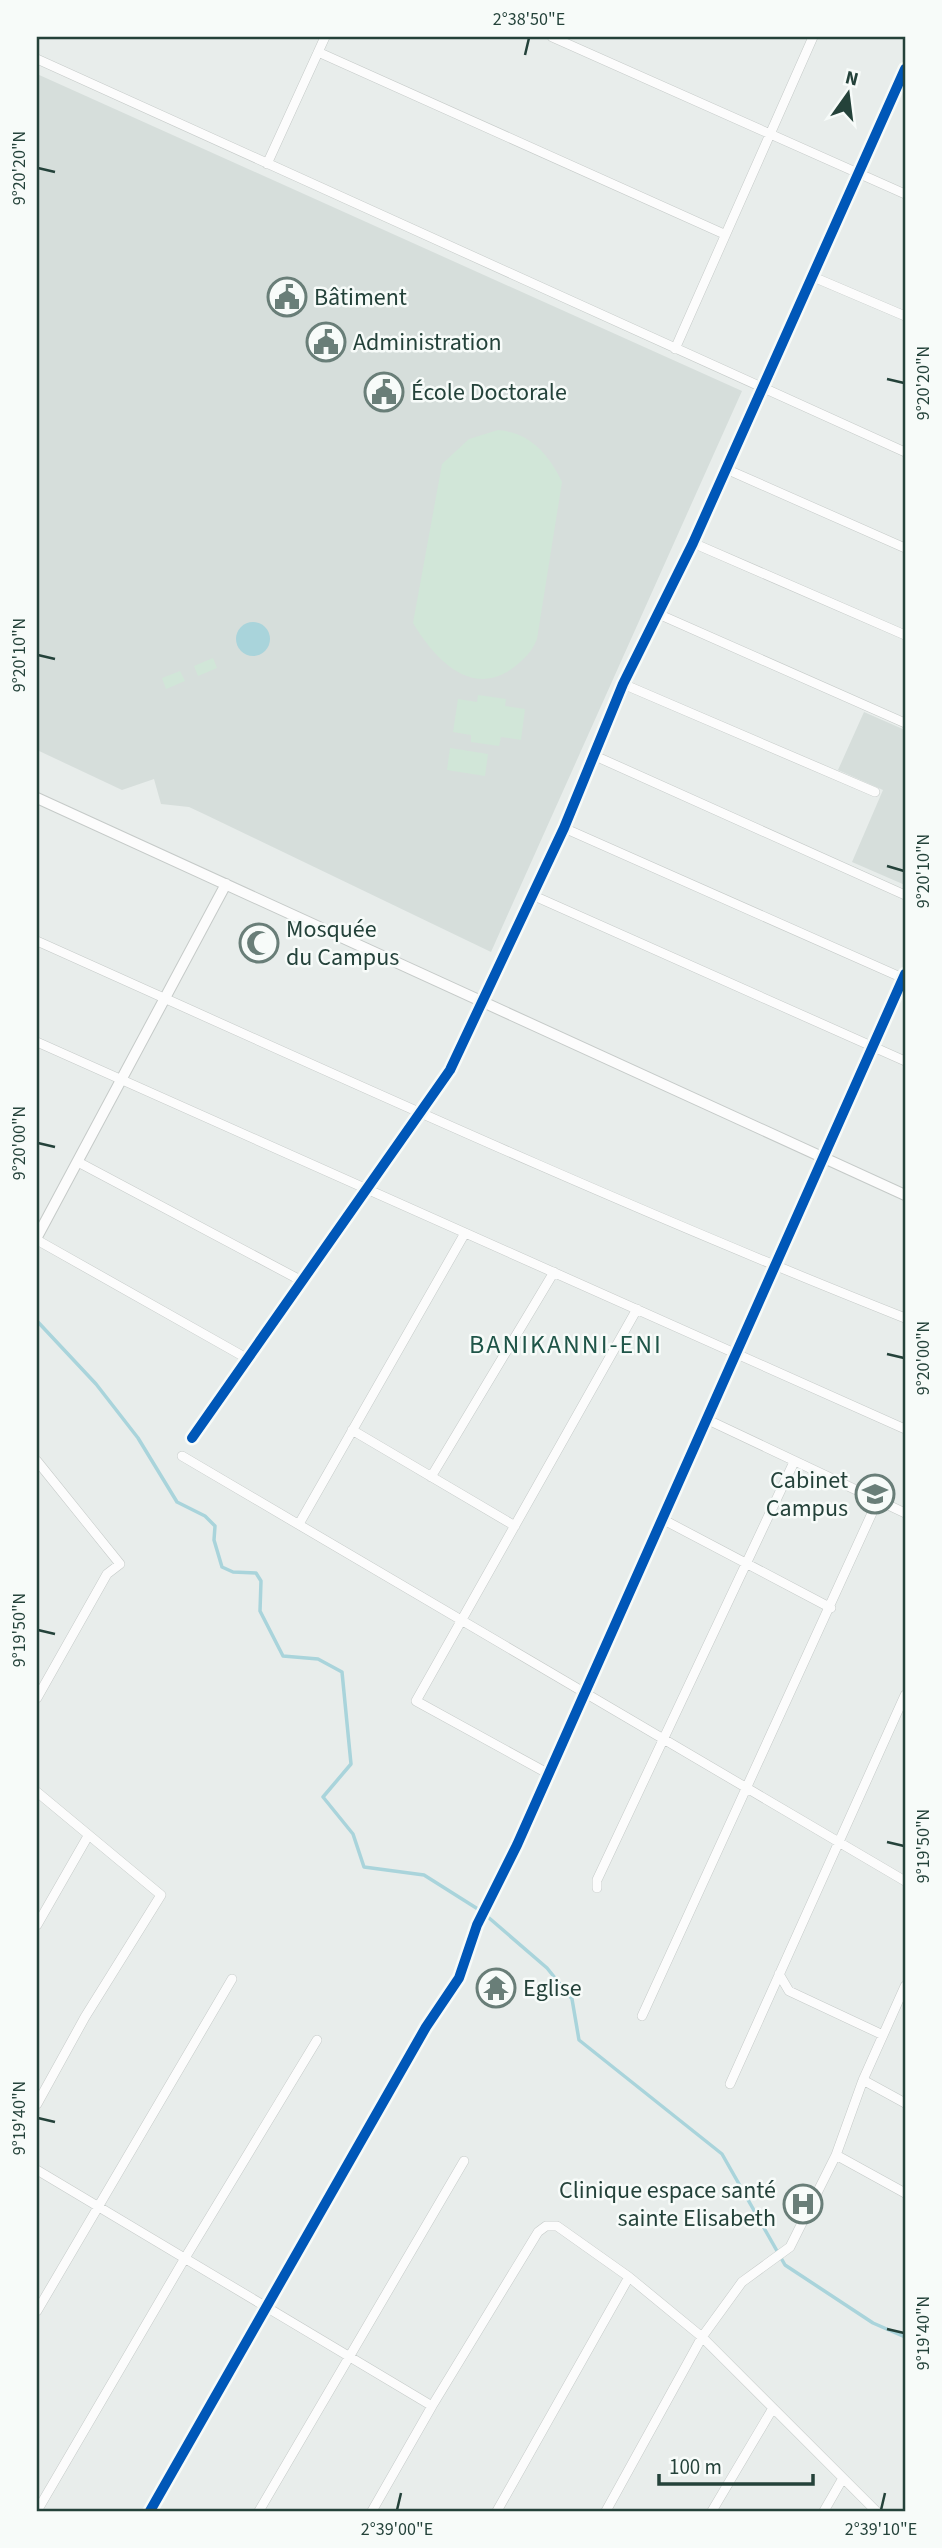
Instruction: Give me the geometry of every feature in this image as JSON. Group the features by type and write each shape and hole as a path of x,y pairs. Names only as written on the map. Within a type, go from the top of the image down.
{"street":[{"path":"267,164 325,37"},
{"path":"552,37 905,194"},
{"path":"675,349 813,37"},
{"path":"318,52 724,234"},
{"path":"37,59 905,452"},
{"path":"192,1438 450,1070 564,828 623,684 693,543 905,69"},
{"path":"811,276 905,316"},
{"path":"726,469 905,548"},
{"path":"693,543 905,635"},
{"path":"656,613 905,723"},
{"path":"623,684 875,792"},
{"path":"593,755 905,895"},
{"path":"37,799 905,1195"},
{"path":"150,2511 268,2308 426,2026 459,1978 477,1925 492,1899 825,1157 828,1143 905,977 564,828"},
{"path":"226,884 37,1239 248,1359"},
{"path":"532,895 905,1061"},
{"path":"37,941 419,1112 776,1267 905,1318"},
{"path":"37,1042 905,1429"},
{"path":"78,1162 302,1281"},
{"path":"299,1524 465,1233"},
{"path":"431,1477 554,1272"},
{"path":"547,1773 416,1701 637,1309"},
{"path":"706,1419 905,1513"},
{"path":"352,1430 514,1526"},
{"path":"182,1456 905,1881"},
{"path":"597,1888 663,1739 794,1462"},
{"path":"37,1698 107,1574 120,1564 38,1464"},
{"path":"642,2016 831,1608 878,1500"},
{"path":"662,1518 831,1608"},
{"path":"730,2084 905,1695"},
{"path":"37,1792 161,1895 85,2017 37,2104"},
{"path":"37,1926 88,1836"},
{"path":"779,1974 789,1991 883,2035"},
{"path":"37,2311 232,1979"},
{"path":"606,2511 702,2337 747,2277 780,2257 790,2247 836,2155 863,2080 904,1992"},
{"path":"37,2511 317,2040"},
{"path":"863,2080 905,2103"},
{"path":"836,2155 905,2193"},
{"path":"259,2511 464,2161"},
{"path":"37,2170 432,2406"},
{"path":"372,2511 432,2406 538,2232 546,2226 557,2226 629,2277 702,2337 876,2511"},
{"path":"497,2511 629,2277"},
{"path":"712,2511 773,2408"},
{"path":"824,2511 843,2478"}],"shaded area":[{"path":"37,74 742,391 491,952 189,807 161,804 154,779 122,790 37,750"},
{"path":"864,712 905,730 905,885 852,862 883,790 838,770"}],"green space":[{"path":"498,430 519,435 537,446 551,462 562,482 537,639 533,648 513,668 498,676 483,679 468,677 443,661 413,623 442,464 469,439"},
{"path":"213,658 217,668 198,676 194,666"},
{"path":"180,671 185,681 166,689 162,678"},
{"path":"478,695 506,699 505,706 525,709 521,740 501,737 499,746 471,742 471,735 453,732 458,699 477,702"},
{"path":"450,748 488,754 485,776 447,770"}],"water":[{"path":"253,622 265,627 270,639 265,651 253,656 241,651 236,639 241,627"}],"waterway":[{"path":"37,1321 96,1384 138,1438 177,1502 205,1516 215,1526 214,1540 222,1567 233,1572 256,1573 261,1581 260,1611 283,1656 318,1659 342,1672 351,1764 323,1797 353,1834 364,1867 424,1875 481,1911 547,1968 572,1999 579,2040 722,2154 785,2265 873,2323 905,2337"}],"cycle path":[{"path":"192,1438 450,1070 564,828 623,684 693,543 905,69"},
{"path":"150,2511 426,2027 459,1978 477,1925 517,1845 905,974"}],"place":[{"name":"Bâtiment","path":"287,297"},
{"name":"Administration","path":"326,342"},
{"name":"École Doctorale","path":"384,392"},
{"name":"Mosquée du Campus","path":"259,943"},
{"name":"Cabinet Campus","path":"875,1494"},
{"name":"Eglise","path":"496,1988"},
{"name":"Clinique espace santé sainte Elisabeth","path":"803,2204"}],"district":[{"name":"BANIKANNI-ENI","path":"566,1344"}]}
